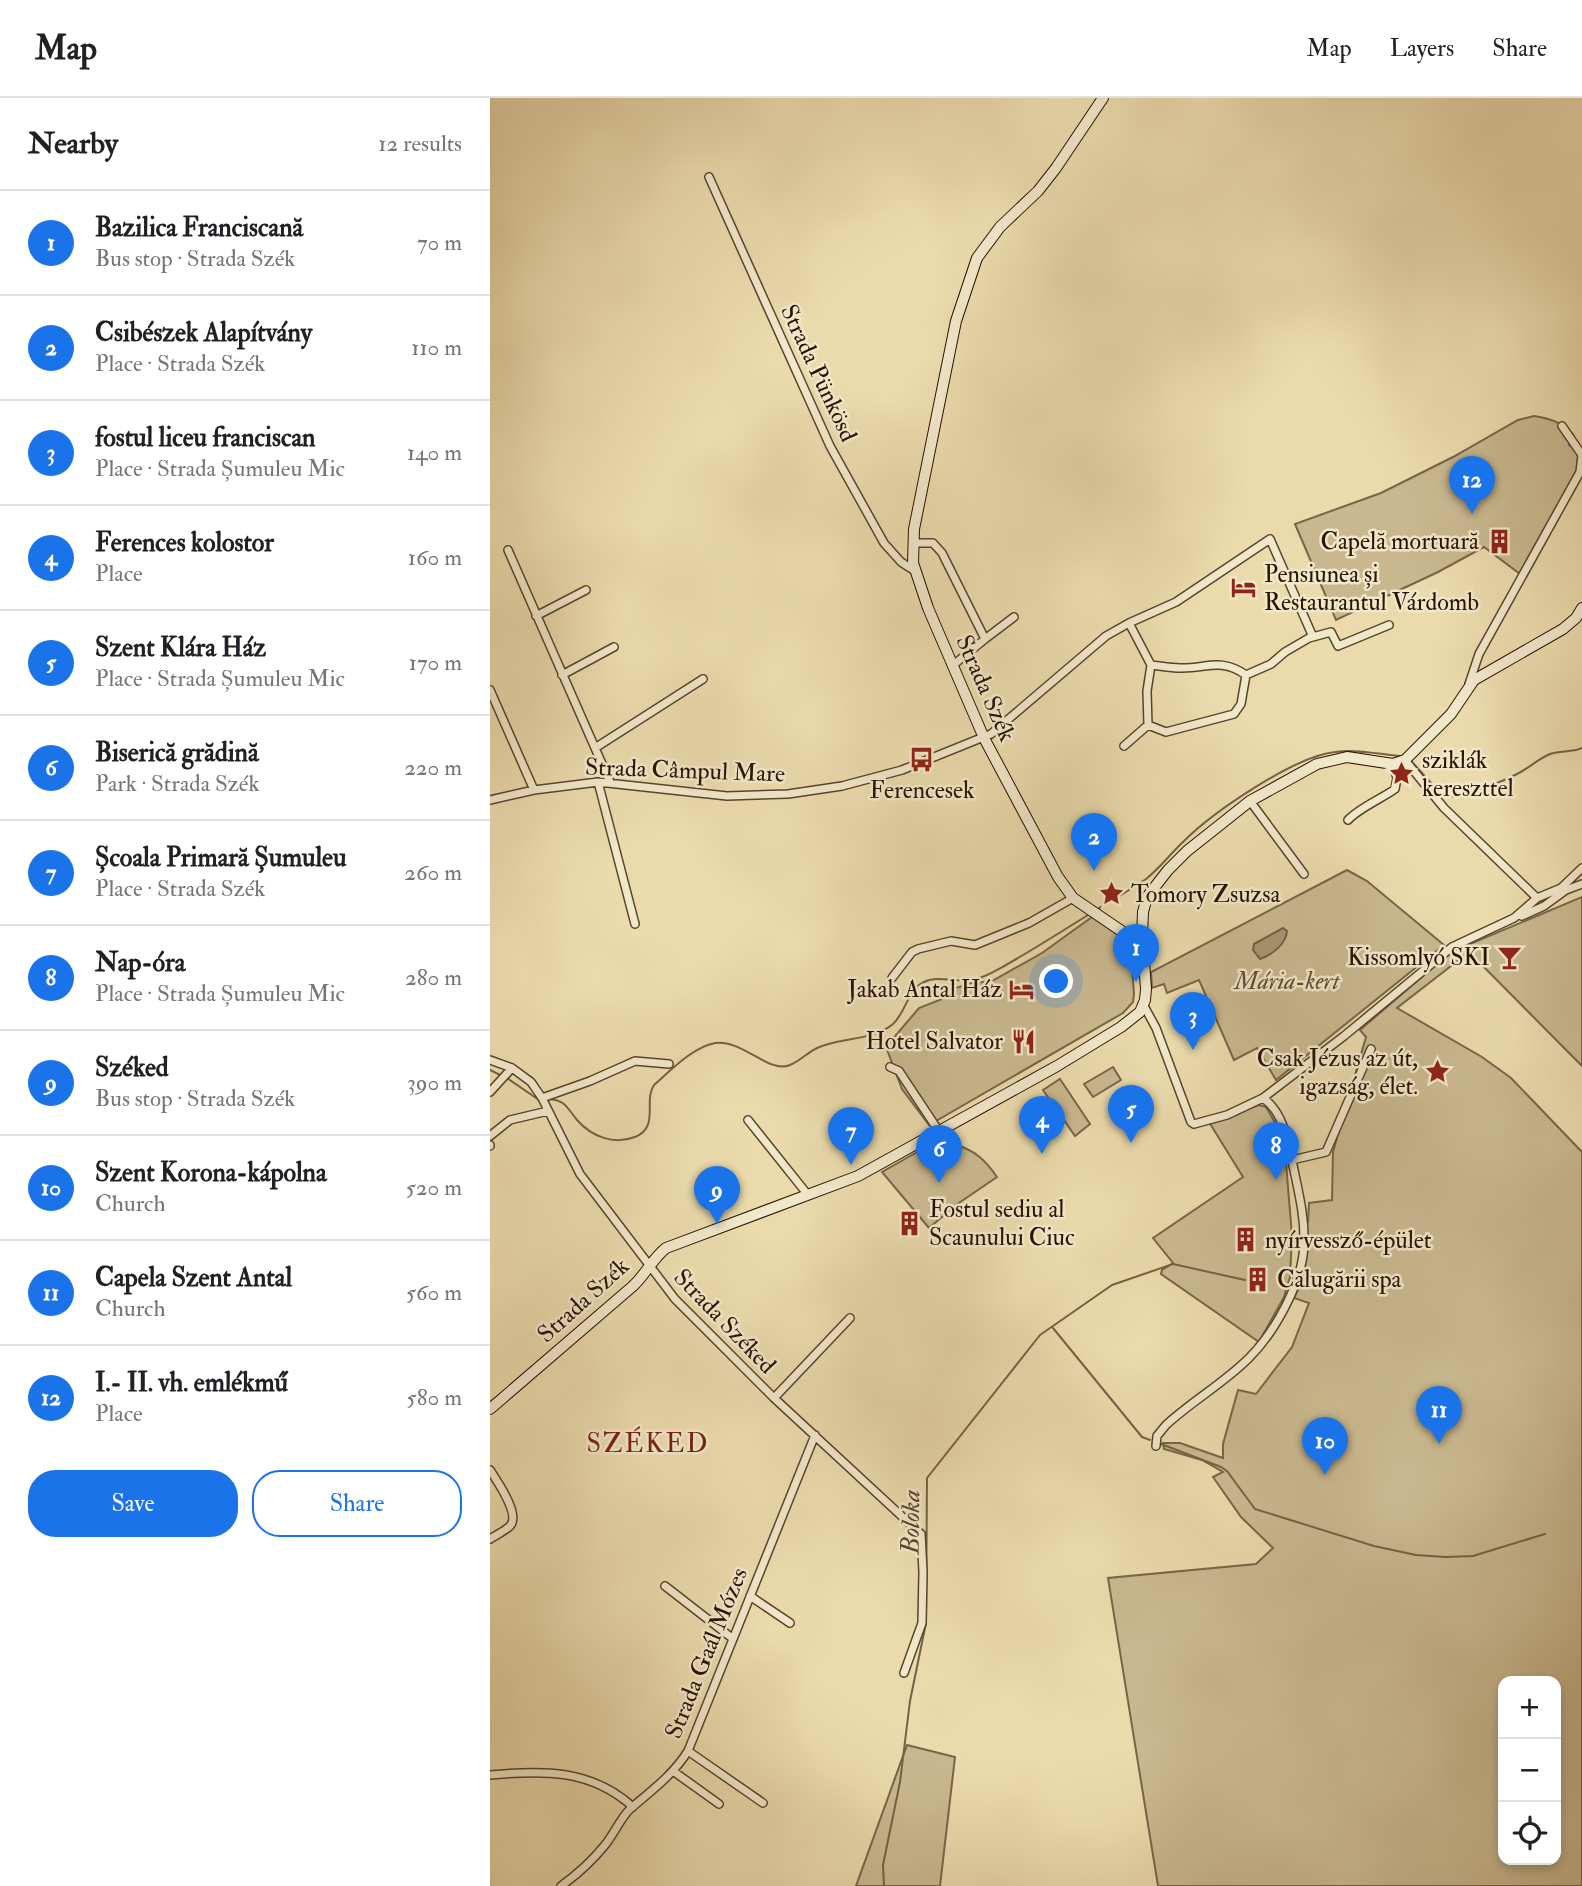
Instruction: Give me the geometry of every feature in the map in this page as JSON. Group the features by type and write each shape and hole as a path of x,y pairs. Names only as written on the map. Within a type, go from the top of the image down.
{"street":[{"name":"Strada Szék","path":"1103,98 1038,191 988,241 971,270 954,329 913,543 915,571 921,591 952,666 984,738 1058,877 1073,898 1142,945"},
{"name":"Strada Pünkösd","path":"709,177 830,446 884,543 901,562 915,571"},
{"path":"1468,688 1479,654 1580,472 1582,455 1562,426"},
{"name":"Strada Câmpul Mare","path":"490,800 534,790 598,782 727,796 788,794 871,779 902,770 984,738 1016,714 1097,643 1129,622 1176,601 1269,539 1313,637"},
{"path":"913,543 933,543 942,553 985,639"},
{"path":"508,550 610,782"},
{"path":"536,617 586,590"},
{"path":"1573,877 1581,885 1452,947 1344,1036 1263,1098 1210,1120 1194,1124 1191,1122 1156,1028 1144,1006 1146,989 1142,945 1145,905 1156,884 1202,838 1250,801 1289,778 1326,761 1347,757 1393,764 1406,758 1451,714 1468,688 1482,674 1563,629 1576,618 1582,608"},
{"path":"952,666 1014,617"},
{"path":"1129,622 1151,666 1146,691 1148,725"},
{"path":"1246,676 1271,664 1285,652 1313,637 1331,632 1338,646 1389,625"},
{"path":"562,675 614,647"},
{"path":"1151,666 1183,669 1210,664 1238,670 1246,676"},
{"path":"1148,725 1166,732 1234,714 1241,704 1246,676"},
{"path":"595,748 704,679"},
{"path":"490,690 534,790"},
{"path":"1124,746 1148,725"},
{"path":"1406,758 1444,808 1537,898"},
{"path":"1348,820 1353,814 1395,789 1393,764"},
{"path":"598,782 635,924"},
{"path":"1250,801 1304,873"},
{"path":"1514,918 1537,898 1560,888 1582,868"},
{"path":"892,978 912,952 918,949 951,941 975,945 1030,923 1073,898"},
{"name":"Strada Szék","path":"490,1409 634,1286 666,1248 858,1176 1101,1040 1127,1023 1144,1006"},
{"path":"1292,1160 1326,1152 1371,1049"},
{"path":"490,1060 512,1068 490,1092"},
{"path":"542,1098 635,1061 669,1064"},
{"name":"Strada Széked","path":"512,1068 531,1082 542,1098 580,1174 650,1268 691,1316 774,1398 920,1534 923,1572 922,1623 904,1673"},
{"path":"890,1068 899,1071 938,1130"},
{"path":"1156,1446 1157,1436 1166,1425 1255,1352 1283,1311 1301,1262 1304,1243 1299,1195 1287,1136 1272,1105 1263,1098"},
{"path":"490,1136 510,1120 548,1111"},
{"path":"748,1120 808,1195"},
{"name":"Strada Széked","path":"774,1398 850,1318"},
{"name":"Strada Gaál Mózes","path":"561,1886 585,1868 633,1807 673,1771 688,1751 815,1436"},
{"path":"490,1470 510,1506 514,1519 511,1525 490,1539"},
{"path":"665,1586 732,1637"},
{"path":"750,1596 790,1623"},
{"path":"688,1751 763,1803"},
{"path":"673,1771 719,1804"},
{"path":"490,1775 537,1772 582,1778 605,1786 633,1807"}],"green space":[{"path":"1534,416 1556,422 1570,431 1574,436 1569,445 1572,447 1576,442 1578,458 1576,475 1520,574 1484,547 1336,620 1295,524 1381,493 1518,420"},
{"name":"Mária-kert","path":"1347,870 1367,881 1444,945 1276,1080 1257,1048 1234,1060 1199,980 1167,993 1164,984 1152,988 1151,972"},
{"path":"1582,897 1582,1066 1469,952 1397,1008 1482,1057 1511,1078 1582,1152 1582,1886 1158,1886 1108,1578 1256,1564 1273,1548 1241,1517 1213,1477 1223,1472 1202,1460 1164,1449 1163,1443 1180,1443 1223,1458 1223,1444 1238,1390 1256,1394 1292,1347 1309,1303 1294,1298 1304,1270 1305,1222 1308,1222 1309,1203 1332,1200 1333,1152 1366,1037 1360,1030 1451,952"},
{"path":"1092,917 1126,940 1131,952 1133,1002 1123,1013 929,1125 902,1089 886,1047 919,1008 942,999 939,993 972,983 992,981 1042,953"},
{"path":"1113,1067 1121,1080 1093,1097 1084,1084"},
{"path":"1060,1079 1090,1124 1075,1136 1043,1090"},
{"path":"1259,1105 1266,1107 1284,1138 1292,1236 1290,1277 1284,1297 1259,1342 1161,1274 1162,1270 1173,1263 1153,1238 1243,1177 1209,1122"},
{"path":"949,1134 955,1145 979,1156 997,1177 956,1205 929,1228 882,1172"},
{"path":"907,1745 955,1757 940,1886 856,1886"}],"shaded area":[{"path":"1283,928 1287,931 1281,945 1260,959 1253,950 1254,944"}],"waterway":[{"path":"1411,761 1444,797 1472,792 1500,782 1550,754 1582,748"},
{"path":"1096,910 1146,879 1214,815 1277,774 1318,756 1335,752 1359,751 1400,756"},
{"path":"548,1099 562,1103 583,1126 596,1135 611,1140 635,1137 647,1127 654,1085 683,1060 707,1045 725,1043 773,1065 790,1065 826,1045 885,1029 893,1024 914,990 924,982 935,979 966,981 985,976 1088,915"},
{"path":"490,1070 502,1076"},
{"path":"507,1078 539,1100"},
{"name":"Boloka","path":"884,1886 883,1865 900,1782 910,1701 926,1623 927,1478 1040,1335 1112,1285 1173,1264 1245,1280"},
{"path":"1053,1328 1142,1437 1150,1440"},
{"path":"1161,1444 1227,1471 1255,1509 1374,1546 1416,1555 1473,1556 1545,1534"}],"place":[{"name":"I.- II. vh. emlékmű","path":"1472,514"},
{"name":"Capelă mortuară","path":"1499,541"},
{"name":"Pensiunea și Restaurantul Várdomb","path":"1244,588"},
{"name":"Ferencesek","path":"922,759"},
{"name":"sziklák kereszttel","path":"1402,774"},
{"name":"Csibészek Alapítvány","path":"1094,871"},
{"name":"Tomory Zsuzsa","path":"1111,894"},
{"name":"Kissomlyó SKI","path":"1510,957"},
{"name":"Bazilica Franciscană","path":"1136,982"},
{"name":"Jakab Antal Ház","path":"1022,989"},
{"name":"Hotel Salvator","path":"1023,1041"},
{"name":"fostul liceu franciscan","path":"1193,1050"},
{"name":"Csak Jézus az út, igazság, élet.","path":"1438,1072"},
{"name":"Szent Klára Ház","path":"1131,1143"},
{"name":"Ferences kolostor","path":"1042,1154"},
{"name":"Școala Primară Șumuleu","path":"851,1165"},
{"name":"Nap-óra","path":"1276,1180"},
{"name":"Biserică grădină","path":"939,1183"},
{"name":"Fostul sediu al Scaunului Ciuc","path":"909,1223"},
{"name":"Széked","path":"717,1224"},
{"name":"nyírvessző-épület","path":"1245,1240"},
{"name":"Călugării spa","path":"1257,1279"},
{"name":"Capela Szent Antal","path":"1439,1444"},
{"name":"Szent Korona-kápolna","path":"1325,1475"}],"district":[{"name":"SZÉKED","path":"648,1443"}]}
